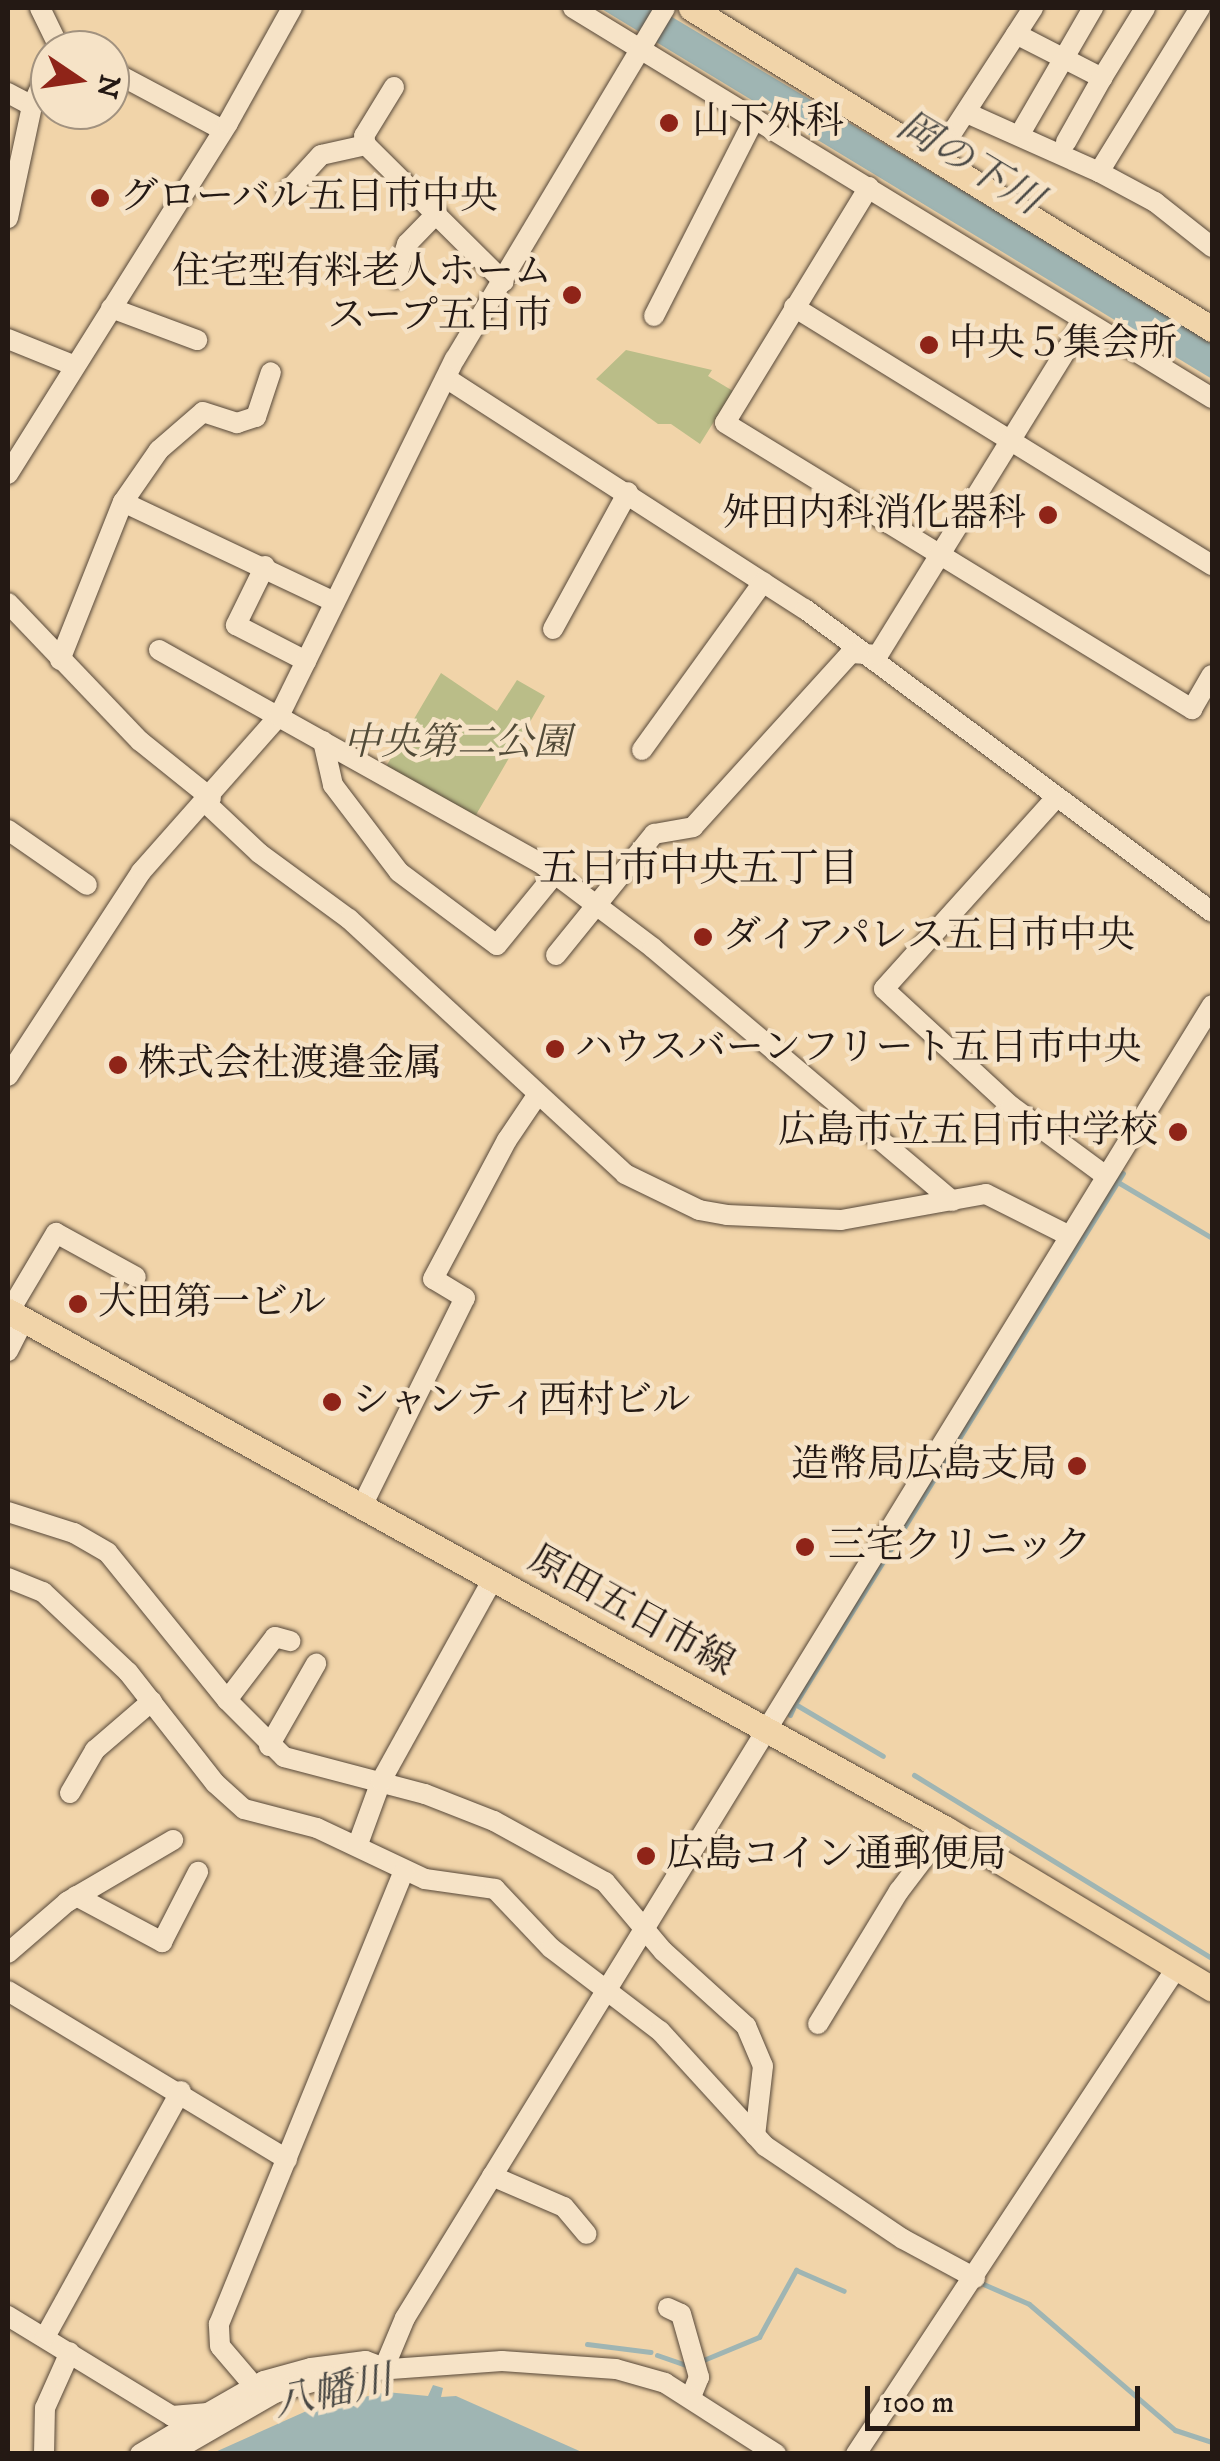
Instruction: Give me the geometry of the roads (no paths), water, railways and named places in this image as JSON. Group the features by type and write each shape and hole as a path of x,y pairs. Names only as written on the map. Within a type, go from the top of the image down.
{"main road":[{"path":"691,8 1212,329"},
{"name":"原田五日市線","path":"14,1314 765,1728 1212,1988"}],"street":[{"path":"40,8 52,30"},
{"path":"8,474 223,130 292,8"},
{"path":"573,8 642,45 1212,398"},
{"path":"8,1076 141,872 208,801 279,716 446,378 665,8"},
{"path":"935,159 1032,8"},
{"path":"1024,127 1093,8"},
{"path":"1066,142 1146,8"},
{"path":"1099,172 1200,8"},
{"path":"1016,34 1062,62 1102,78"},
{"path":"130,81 223,130"},
{"path":"394,87 364,136 366,146 504,282"},
{"path":"8,93 30,105"},
{"path":"966,113 1099,172 1154,202 1212,247"},
{"path":"8,218 30,115"},
{"path":"654,316 755,118"},
{"path":"288,191 321,156 366,146"},
{"path":"869,187 725,424 1192,709 1212,675"},
{"path":"396,278 407,244 437,212"},
{"path":"794,307 1212,564"},
{"path":"111,308 197,340"},
{"path":"873,658 1084,322"},
{"path":"8,339 75,366"},
{"path":"60,660 122,502 159,450 203,412 237,423 256,416 271,372"},
{"path":"446,378 628,492 873,658 1054,800 1212,912"},
{"path":"553,630 628,492"},
{"path":"122,502 335,602"},
{"path":"265,566 236,626 306,661"},
{"path":"642,750 762,582"},
{"path":"8,602 140,741 259,853 326,899 625,1174 699,1210 841,1220 986,1194 1068,1235"},
{"path":"159,650 555,874 594,902 952,1201"},
{"path":"556,955 594,902 654,834 694,826 851,653 873,658"},
{"path":"323,741 334,784 399,872 496,945 555,874"},
{"path":"1054,800 884,989 1011,1106 1106,1176"},
{"path":"8,830 87,885"},
{"path":"384,2368 404,2318 1212,1004"},
{"path":"362,1506 464,1298 433,1279 507,1140 538,1094"},
{"path":"8,1352 14,1314 56,1233 136,1277"},
{"path":"8,1512 74,1533 108,1553 269,1746 303,1764 381,1781 494,1821 605,1882 643,1930 734,2012 756,2044 763,2066 756,2136"},
{"path":"8,1578 43,1592 152,1701 216,1784 244,1809 358,1844 404,1870 495,1889 551,1948 608,1986 660,2031 756,2136 902,2239 975,2278"},
{"path":"358,1844 381,1781 494,1579"},
{"path":"227,1700 277,1634"},
{"path":"269,1746 316,1673"},
{"path":"70,1793 103,1740 152,1701"},
{"path":"818,2024 899,1891 946,1830"},
{"path":"8,1954 76,1896 173,1840"},
{"path":"254,2386 225,2354 220,2324 404,1870"},
{"path":"76,1896 162,1942 198,1872"},
{"path":"856,2454 1177,1966"},
{"path":"8,1991 181,2091 287,2159"},
{"path":"45,2337 181,2091"},
{"path":"492,2176 564,2207 586,2234"},
{"path":"668,2308 681,2314 699,2377 691,2397"},
{"path":"8,2316 156,2409 172,2416 208,2413"},
{"path":"44,2454 45,2408 70,2352"},
{"path":"140,2454 254,2386 311,2368 366,2361 384,2368"},
{"path":"169,2454 275,2393 384,2368 549,2361 616,2368 691,2397 776,2454"}],"water":[{"path":"600,8 657,8 1077,259 1212,344 1212,379"},
{"path":"433,2385 443,2388 441,2397 456,2396 584,2453 213,2453 311,2409 386,2392 428,2396"}],"waterway":[{"path":"795,1704 1123,1173"},
{"path":"1116,1181 1212,1238"},
{"path":"790,1715 795,1704 883,1756"},
{"path":"914,1775 1212,1958"},
{"path":"701,2361 759,2337 796,2270 844,2291"},
{"path":"981,2283 1029,2304 1175,2430 1212,2442"},
{"path":"587,2344 651,2352"},
{"path":"657,2355 689,2366"}],"place":[{"name":"山下外科","path":"669,123"},
{"name":"グローバル五日市中央","path":"100,198"},
{"name":"住宅型有料老人ホーム スープ五日市","path":"572,295"},
{"name":"中央５集会所","path":"929,345"},
{"name":"舛田内科消化器科","path":"1048,515"},
{"name":"ダイアパレス五日市中央","path":"703,937"},
{"name":"ハウスバーンフリート五日市中央","path":"555,1049"},
{"name":"株式会社渡邉金属","path":"118,1065"},
{"name":"広島市立五日市中学校","path":"1178,1132"},
{"name":"大田第一ビル","path":"78,1304"},
{"name":"シャンティ西村ビル","path":"332,1402"},
{"name":"造幣局広島支局","path":"1077,1466"},
{"name":"三宅クリニック","path":"805,1547"},
{"name":"広島コイン通郵便局","path":"646,1856"}],"district":[{"name":"五日市中央五丁目","path":"699,870"}],"water label":[{"name":"岡の下川","path":"969,164"},
{"name":"八幡川","path":"333,2393"}],"park label":[{"name":"中央第二公園","path":"457,744"}]}
